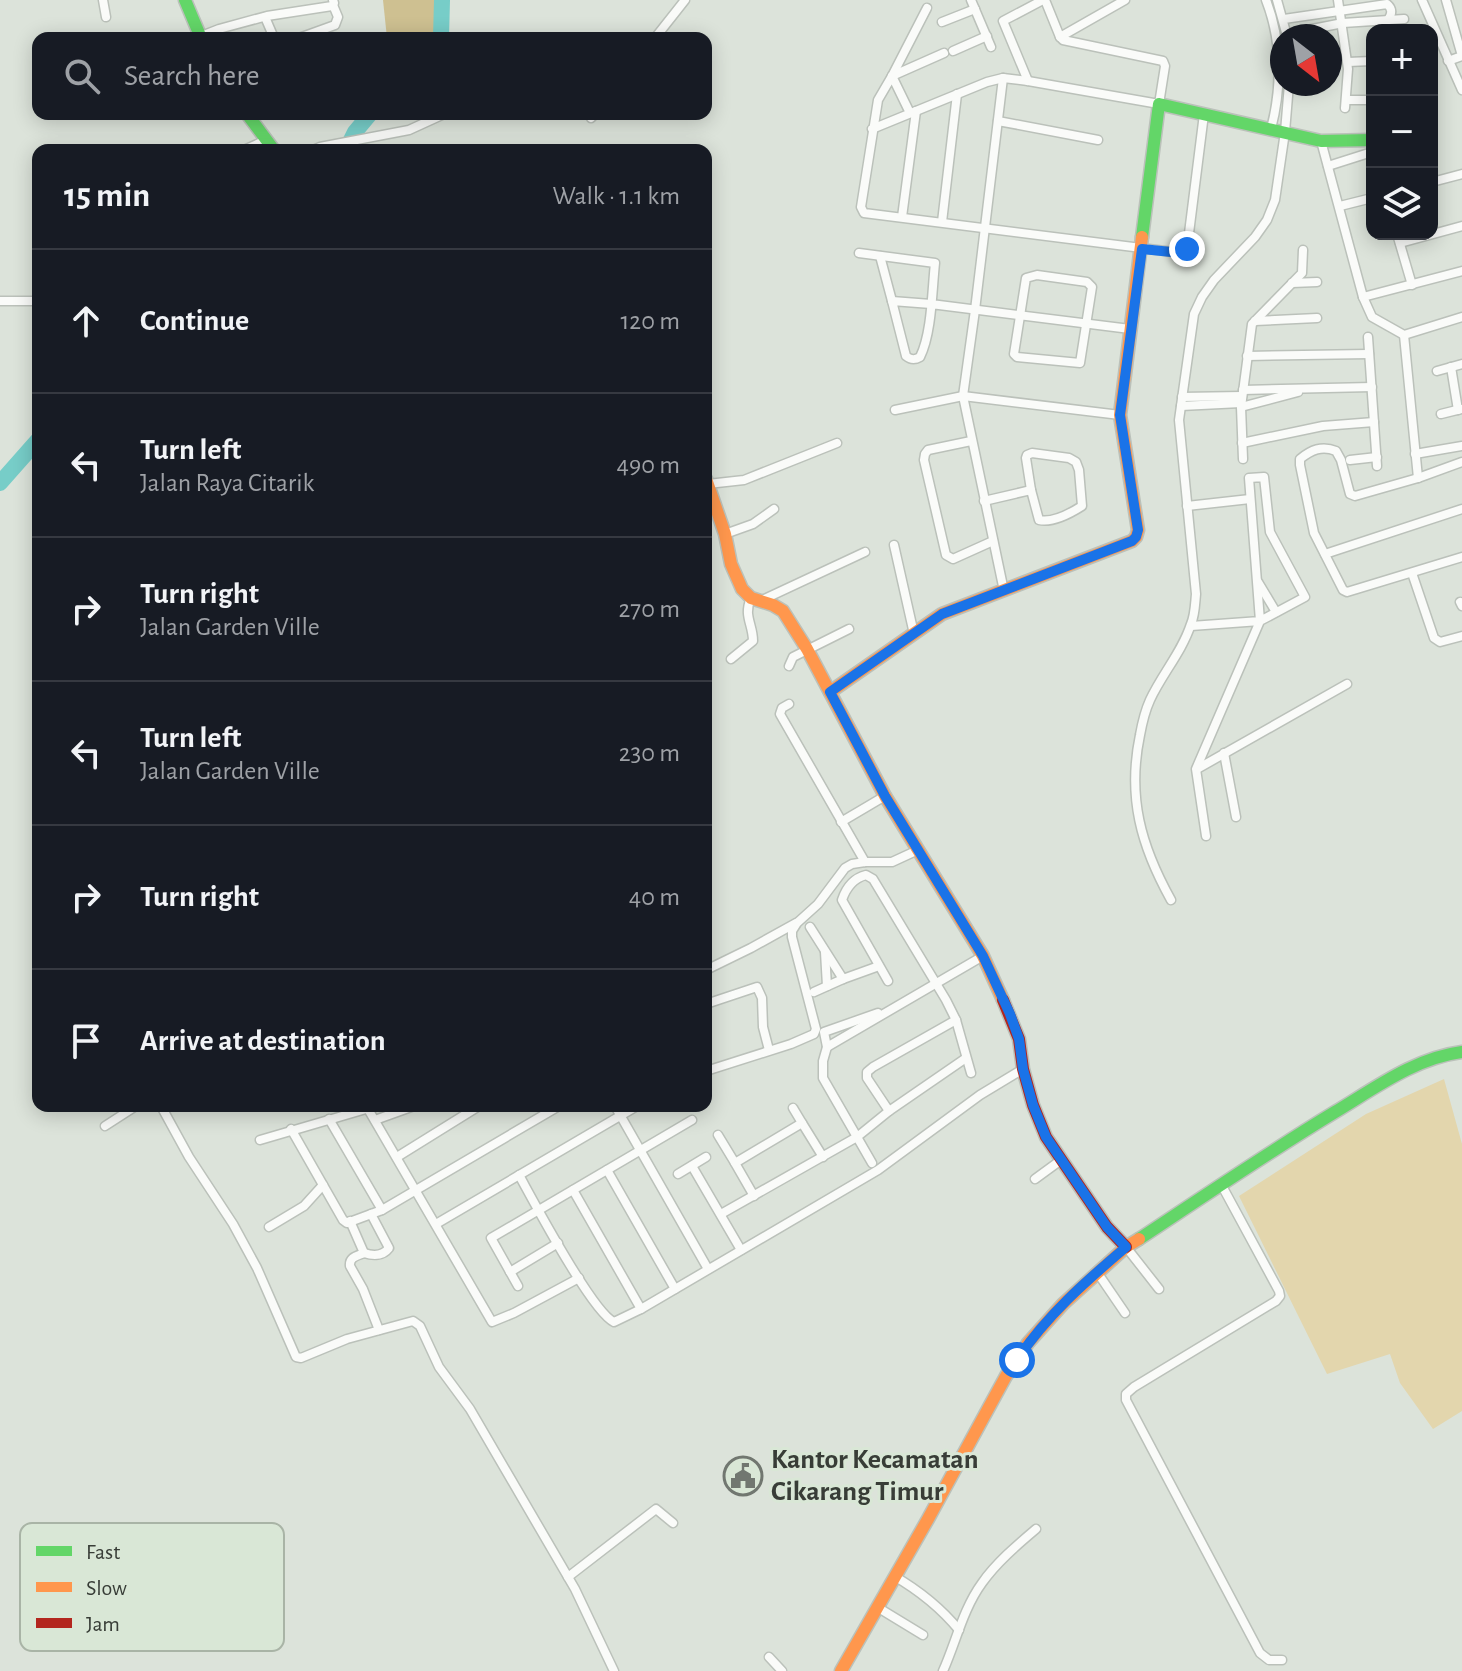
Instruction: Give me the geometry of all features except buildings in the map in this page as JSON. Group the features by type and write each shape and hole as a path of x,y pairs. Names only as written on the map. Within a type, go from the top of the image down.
{"street":[{"path":"103,0 106,17"},
{"path":"185,0 197,32"},
{"path":"660,32 685,0"},
{"path":"830,692 942,614 1136,537 1138,530 1120,415 1165,66 1161,59 1066,42 1060,37 1044,0 1003,21 1028,81"},
{"path":"1060,37 1125,0"},
{"path":"1266,0 1276,35 1279,71 1277,106 1271,129"},
{"path":"1277,0 1285,24"},
{"path":"1422,0 1462,90"},
{"path":"1446,0 1462,56 1448,61"},
{"path":"212,32 333,2 338,17 335,25 316,32"},
{"path":"942,22 973,4 991,47"},
{"path":"1284,19 1338,5 1387,4 1392,14 1388,20"},
{"path":"1338,5 1348,62 1345,104 1366,101"},
{"path":"927,8 878,100 861,211 867,214 1185,253 1204,114"},
{"path":"265,17 271,32"},
{"path":"1338,24 1404,19"},
{"path":"892,76 987,36"},
{"path":"1348,62 1366,61"},
{"path":"892,76 913,112 902,217"},
{"path":"1003,78 963,396 1004,591"},
{"path":"872,129 1003,78 1159,104 1321,141 1366,140"},
{"path":"942,222 957,94"},
{"path":"1171,900 1147,851 1137,816 1134,784 1136,754 1150,701 1191,626 1196,594 1179,420 1194,314 1214,280 1267,220 1275,200 1288,96"},
{"path":"251,120 269,144"},
{"path":"338,144 409,130 431,120"},
{"path":"998,121 1098,140"},
{"path":"1321,141 1363,297 1372,317 1404,335 1462,317"},
{"path":"1328,166 1366,154"},
{"path":"1438,180 1462,174"},
{"path":"1340,206 1366,200"},
{"path":"1438,231 1462,226"},
{"path":"1399,240 1412,285"},
{"path":"1243,459 1242,399 1252,324 1302,273 1303,250"},
{"path":"859,253 935,263 925,345 920,357 914,359 906,356 880,256"},
{"path":"1363,297 1462,271"},
{"path":"1037,275 1087,282 1092,287 1080,363 1017,357 1014,354 1019,315 1026,278 1037,275"},
{"path":"1292,283 1317,282"},
{"path":"0,301 32,301"},
{"path":"892,301 1130,329"},
{"path":"1255,321 1317,318"},
{"path":"1404,335 1418,478"},
{"path":"1350,460 1377,462 1368,337"},
{"path":"1247,356 1369,354"},
{"path":"1437,371 1462,364"},
{"path":"1441,414 1460,410 1451,367"},
{"path":"1182,401 1242,399 1311,389 1372,387"},
{"path":"1242,399 1311,389"},
{"path":"895,410 963,396 1120,415"},
{"path":"1242,443 1323,426 1374,422"},
{"path":"971,441 928,450 924,460 946,555 953,559 993,541"},
{"path":"712,482 744,480 837,443"},
{"path":"1415,454 1462,446"},
{"path":"1462,462 1355,496 1350,494 1336,451 1316,449 1300,459 1314,533 1343,590 1347,592 1462,557"},
{"path":"1027,455 1069,458 1078,465 1083,504 1073,512 1041,521 1031,490 1027,455"},
{"path":"1191,626 1260,621 1305,597 1270,532 1264,477 1249,478 1260,621 1196,769 1206,836"},
{"path":"984,501 1031,490"},
{"path":"1187,506 1250,499"},
{"path":"712,507 725,534 735,575 742,589 755,600 783,611 807,649 885,796 983,956 1019,1039 1023,1069 1046,1137 1107,1227 1159,1289"},
{"path":"725,534 753,524 774,509"},
{"path":"1325,554 1462,509"},
{"path":"894,545 914,634"},
{"path":"731,659 753,641 747,607 755,600 865,552"},
{"path":"1412,573 1434,638 1440,642 1462,636"},
{"path":"1257,578 1276,612"},
{"path":"789,666 793,657 849,629"},
{"path":"1196,769 1347,684"},
{"path":"789,704 782,708 780,714 865,862"},
{"path":"1224,753 1236,817"},
{"path":"841,822 885,796"},
{"path":"712,967 797,923 852,864 892,862 918,850"},
{"path":"888,981 842,900 851,884 866,875 873,879 956,1020 971,1073"},
{"path":"712,1069 809,1037 815,1031 792,937 797,923"},
{"path":"810,927 843,979"},
{"path":"825,951 827,986"},
{"path":"827,1047 983,956"},
{"path":"814,992 879,966"},
{"path":"712,1002 757,987 762,998 763,1027 769,1050"},
{"path":"872,1163 823,1078 827,1047 824,1032 901,1004"},
{"path":"889,1111 867,1078 867,1072 956,1020"},
{"path":"841,1671 1006,1376 1045,1323 1126,1247 1304,1130 1420,1063 1462,1052"},
{"path":"721,1214 857,1137 966,1058"},
{"path":"519,1175 579,1278 609,1321 614,1322 878,1170 980,1095 1023,1069"},
{"path":"793,1108 823,1157"},
{"path":"105,1126 127,1112"},
{"path":"164,1112 257,1268 296,1357 301,1358 347,1339 413,1321 420,1326 439,1367 470,1409 568,1577 614,1671"},
{"path":"260,1140 356,1112"},
{"path":"369,1112 492,1322 579,1278"},
{"path":"375,1120 397,1112"},
{"path":"397,1157 469,1112"},
{"path":"291,1129 345,1222 382,1210 549,1112"},
{"path":"618,1112 708,1269"},
{"path":"436,1224 626,1112"},
{"path":"329,1119 382,1210"},
{"path":"518,1286 491,1238 692,1120"},
{"path":"735,1163 802,1123"},
{"path":"718,1135 754,1196"},
{"path":"678,1174 706,1157"},
{"path":"1035,1179 1061,1160"},
{"path":"692,1166 741,1250"},
{"path":"607,1170 675,1289"},
{"path":"1221,1184 1280,1296 1134,1387 1126,1394 1126,1400 1260,1653 1269,1660 1282,1660"},
{"path":"269,1227 304,1206 323,1185"},
{"path":"573,1190 641,1309"},
{"path":"371,1214 389,1248 377,1255 364,1253 353,1257 350,1266 379,1330"},
{"path":"350,1221 364,1253"},
{"path":"510,1272 558,1243"},
{"path":"1097,1272 1125,1313"},
{"path":"568,1577 656,1509 673,1523"},
{"path":"943,1671 967,1609 982,1582 1011,1550 1036,1529"},
{"path":"894,1576 925,1595 959,1630"},
{"path":"877,1607 923,1635"},
{"path":"769,1657 782,1671"}],"shaded area":[{"path":"383,0 437,0 435,32 386,32"},
{"path":"1444,1079 1462,1144 1462,1411 1433,1429 1400,1383 1390,1354 1327,1374 1239,1196 1366,1114"}],"waterway":[{"path":"441,32 442,0"},
{"path":"349,144 365,120"},
{"path":"0,483 32,447"}],"traffic: fast":[{"path":"185,0 198,32"},
{"path":"1142,237 1159,104 1321,141 1366,140"},
{"path":"252,120 270,144"},
{"path":"1139,1239 1380,1084 1412,1067 1462,1052"}],"traffic: slow":[{"path":"830,692 942,614 1136,537 1138,530 1120,415 1142,237"},
{"path":"712,496 731,564 742,589 751,598 783,611 807,649 885,796 983,956 1003,1000"},
{"path":"841,1671 1006,1376 1028,1343 1063,1304 1139,1239"}],"traffic: jam":[{"path":"1003,1000 1019,1039 1023,1069 1046,1137 1107,1227 1126,1247"}],"place":[{"name":"Kantor Kecamatan Cikarang Timur","path":"743,1476"}],"route":[{"path":"1017,1360 1063,1304 1126,1247 1107,1227 1046,1137 1023,1069 1019,1039 983,956 885,796 830,692 942,614 1136,537 1138,530 1120,415 1142,249 1181,253 1187,249"}]}
